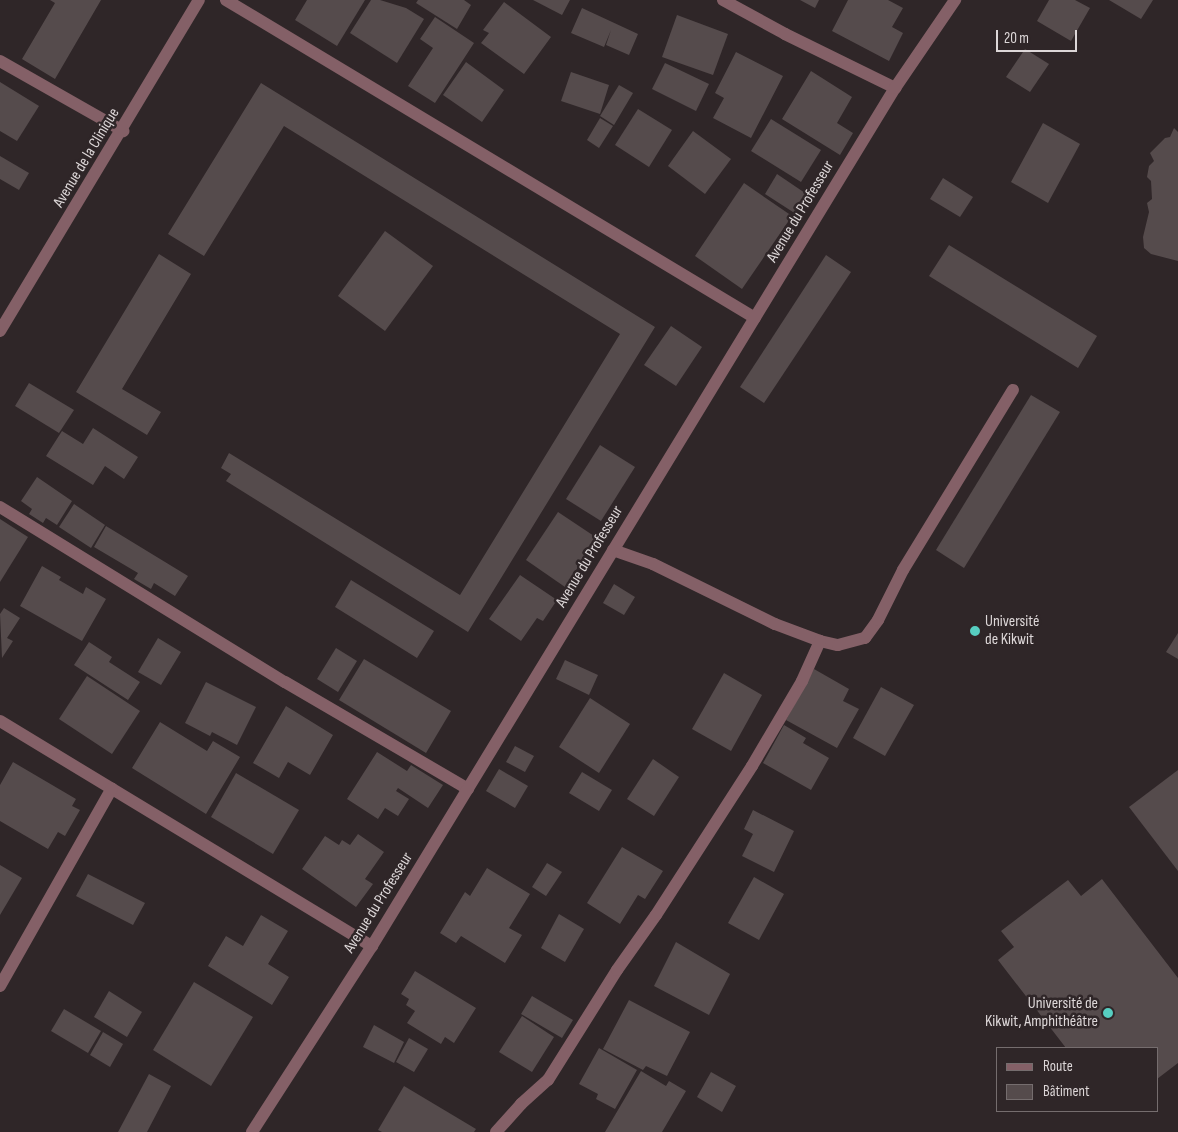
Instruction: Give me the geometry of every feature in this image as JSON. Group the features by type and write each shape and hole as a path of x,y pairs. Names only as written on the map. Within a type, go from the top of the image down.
{"street":[{"name":"Avenue de la Clinique","path":"0,331 123,131 200,0"},
{"path":"226,0 755,318"},
{"path":"723,0 785,34 895,88"},
{"name":"Avenue du Professeur","path":"253,1132 372,946 895,88 955,0"},
{"path":"0,61 123,131"},
{"path":"613,550 652,564 775,624 820,641 838,645 865,638 871,632 903,570 1013,390"},
{"path":"0,507 284,682 468,789"},
{"path":"496,1132 521,1104 548,1080 616,970 656,915 752,766 802,681 820,641"},
{"path":"0,721 372,946"},
{"path":"0,986 112,788"}],"building":[{"path":"50,0 101,0 55,79 22,59 55,3"},
{"path":"307,0 365,0 337,46 295,20"},
{"path":"371,0 380,0 406,8 424,19 397,63 350,33"},
{"path":"418,0 464,0 471,5 457,29 416,3"},
{"path":"533,0 570,0 562,15"},
{"path":"800,0 819,0 815,8"},
{"path":"848,0 888,0 903,8 892,27 903,33 889,61 832,31"},
{"path":"1049,0 1075,0 1090,8 1071,41 1037,21"},
{"path":"1109,0 1153,0 1141,19"},
{"path":"504,2 551,37 524,74 481,43 489,33 483,30"},
{"path":"582,8 638,34 629,55 606,45 611,30 604,47 571,33"},
{"path":"677,15 728,34 713,75 662,57"},
{"path":"435,17 474,43 435,103 408,86 433,48 420,39"},
{"path":"1025,49 1049,64 1030,92 1006,77"},
{"path":"736,52 783,76 751,138 713,118 724,98 715,93"},
{"path":"466,62 504,90 482,122 443,95"},
{"path":"665,63 709,84 696,111 652,89"},
{"path":"811,71 852,97 837,123 853,133 840,155 782,119"},
{"path":"571,72 609,85 600,114 561,101"},
{"path":"0,82 39,106 17,141 0,131"},
{"path":"261,83 655,327 468,632 226,481 231,474 221,468 229,453 460,595 620,334 284,126 204,256 168,234"},
{"path":"619,85 633,93 614,125 600,116"},
{"path":"638,109 672,130 649,167 615,145"},
{"path":"600,118 613,126 599,148 587,140"},
{"path":"771,119 821,150 801,182 751,151"},
{"path":"1043,123 1080,144 1048,203 1011,182"},
{"path":"1174,128 1178,132 1178,261 1151,254 1144,248 1143,237 1149,212 1147,203 1152,199 1151,181 1147,177 1149,166 1154,161 1150,153 1165,138 1170,137"},
{"path":"693,131 731,159 705,194 668,166"},
{"path":"0,156 29,173 19,190 0,179"},
{"path":"777,174 808,195 796,214 765,194"},
{"path":"943,178 973,197 960,217 930,199"},
{"path":"744,183 792,216 742,289 695,256"},
{"path":"385,231 433,266 385,331 338,296"},
{"path":"949,245 1097,336 1078,368 929,276"},
{"path":"159,254 191,274 122,389 161,412 147,435 76,392"},
{"path":"826,255 851,272 764,403 740,387"},
{"path":"671,326 702,347 676,386 644,365"},
{"path":"29,383 74,410 59,433 15,406"},
{"path":"1031,395 1060,412 964,568 936,550"},
{"path":"93,428 138,457 124,479 105,466 93,485 46,456 62,431 83,444"},
{"path":"600,445 635,467 601,521 566,499"},
{"path":"37,477 72,501 57,525 46,518 43,523 29,514 32,509 21,501"},
{"path":"74,504 105,525 91,548 59,527"},
{"path":"558,512 597,538 565,587 526,560"},
{"path":"0,519 28,537 0,582"},
{"path":"106,526 188,576 175,596 154,583 151,589 134,579 138,573 94,547"},
{"path":"42,566 61,577 59,580 83,594 86,587 106,599 82,641 20,606"},
{"path":"520,575 557,600 543,621 537,618 521,641 489,619"},
{"path":"351,580 434,631 417,658 335,607"},
{"path":"614,584 635,597 624,615 603,603"},
{"path":"4,608 20,618 7,638 13,641 2,658 0,614"},
{"path":"1178,633 1178,659 1166,652"},
{"path":"158,638 181,652 161,685 138,672"},
{"path":"89,642 112,657 109,662 140,682 128,700 74,665"},
{"path":"336,648 357,661 338,692 317,679"},
{"path":"364,659 451,711 426,753 339,700"},
{"path":"565,660 598,675 589,695 556,679"},
{"path":"814,669 849,689 843,701 859,709 837,748 786,720"},
{"path":"724,673 762,695 731,751 692,729"},
{"path":"87,676 140,711 112,754 59,719"},
{"path":"206,682 256,707 237,745 212,732 210,736 185,723"},
{"path":"881,687 914,705 885,756 853,738"},
{"path":"590,698 630,724 599,773 559,747"},
{"path":"286,706 333,735 310,775 288,762 279,778 253,763"},
{"path":"160,722 207,751 213,741 240,757 206,814 132,768"},
{"path":"784,725 806,738 803,743 829,758 811,790 763,763"},
{"path":"515,746 534,756 525,772 506,762"},
{"path":"377,752 407,771 411,765 443,785 428,808 398,788 396,791 409,799 398,816 385,808 378,819 347,799"},
{"path":"653,759 679,777 654,816 627,799"},
{"path":"13,762 76,799 72,806 80,810 65,836 58,832 48,849 0,821 0,785"},
{"path":"499,769 528,786 515,808 486,791"},
{"path":"1178,770 1178,871 1129,807"},
{"path":"582,772 612,790 599,811 569,793"},
{"path":"236,773 299,810 273,854 211,817"},
{"path":"753,810 794,831 774,872 742,856 753,834 744,829"},
{"path":"358,834 384,852 365,879 373,884 356,907 302,869 325,836 339,845 342,840 350,845"},
{"path":"622,847 663,871 645,899 638,895 620,924 587,903"},
{"path":"547,863 562,872 546,896 532,887"},
{"path":"0,865 22,878 0,915"},
{"path":"487,868 530,894 509,928 522,935 505,963 461,936 456,943 440,933 465,892 470,896"},
{"path":"88,874 145,903 133,925 76,896"},
{"path":"754,877 784,894 759,940 728,923"},
{"name":"Université de Kikwit, Amphithéâtre","path":"1102,879 1178,978 1178,1063 1158,1078 1158,1047 1065,1047 998,960 1014,947 1001,931 1068,880 1081,896"},
{"path":"559,914 584,929 565,962 541,948"},
{"path":"261,915 288,931 268,964 289,977 272,1005 208,966 226,936 243,946"},
{"path":"676,942 730,974 709,1015 654,986"},
{"path":"415,971 476,1008 454,1043 445,1037 441,1044 407,1023 415,1011 406,1005 409,999 401,994"},
{"path":"194,982 253,1017 211,1086 153,1050"},
{"path":"109,991 142,1012 127,1037 94,1017"},
{"path":"532,996 573,1020 562,1038 521,1014"},
{"path":"629,1000 690,1032 667,1076 646,1066 643,1070 603,1049"},
{"path":"64,1009 101,1031 88,1053 51,1031"},
{"path":"522,1016 554,1037 532,1072 499,1052"},
{"path":"374,1025 404,1042 394,1063 363,1047"},
{"path":"103,1032 123,1044 110,1067 90,1055"},
{"path":"409,1038 428,1049 414,1072 396,1062"},
{"path":"599,1048 637,1070 615,1109 596,1099 598,1094 579,1084"},
{"path":"641,1071 666,1086 669,1081 686,1091 662,1132 605,1132"},
{"path":"711,1072 736,1086 722,1112 697,1097"},
{"path":"149,1074 171,1086 147,1132 118,1132"},
{"path":"404,1086 476,1129 474,1132 382,1132 378,1130"}],"place":[{"name":"Université de Kikwit","path":"975,631"},
{"name":"Université de Kikwit, Amphithéâtre","path":"1108,1013"}]}
